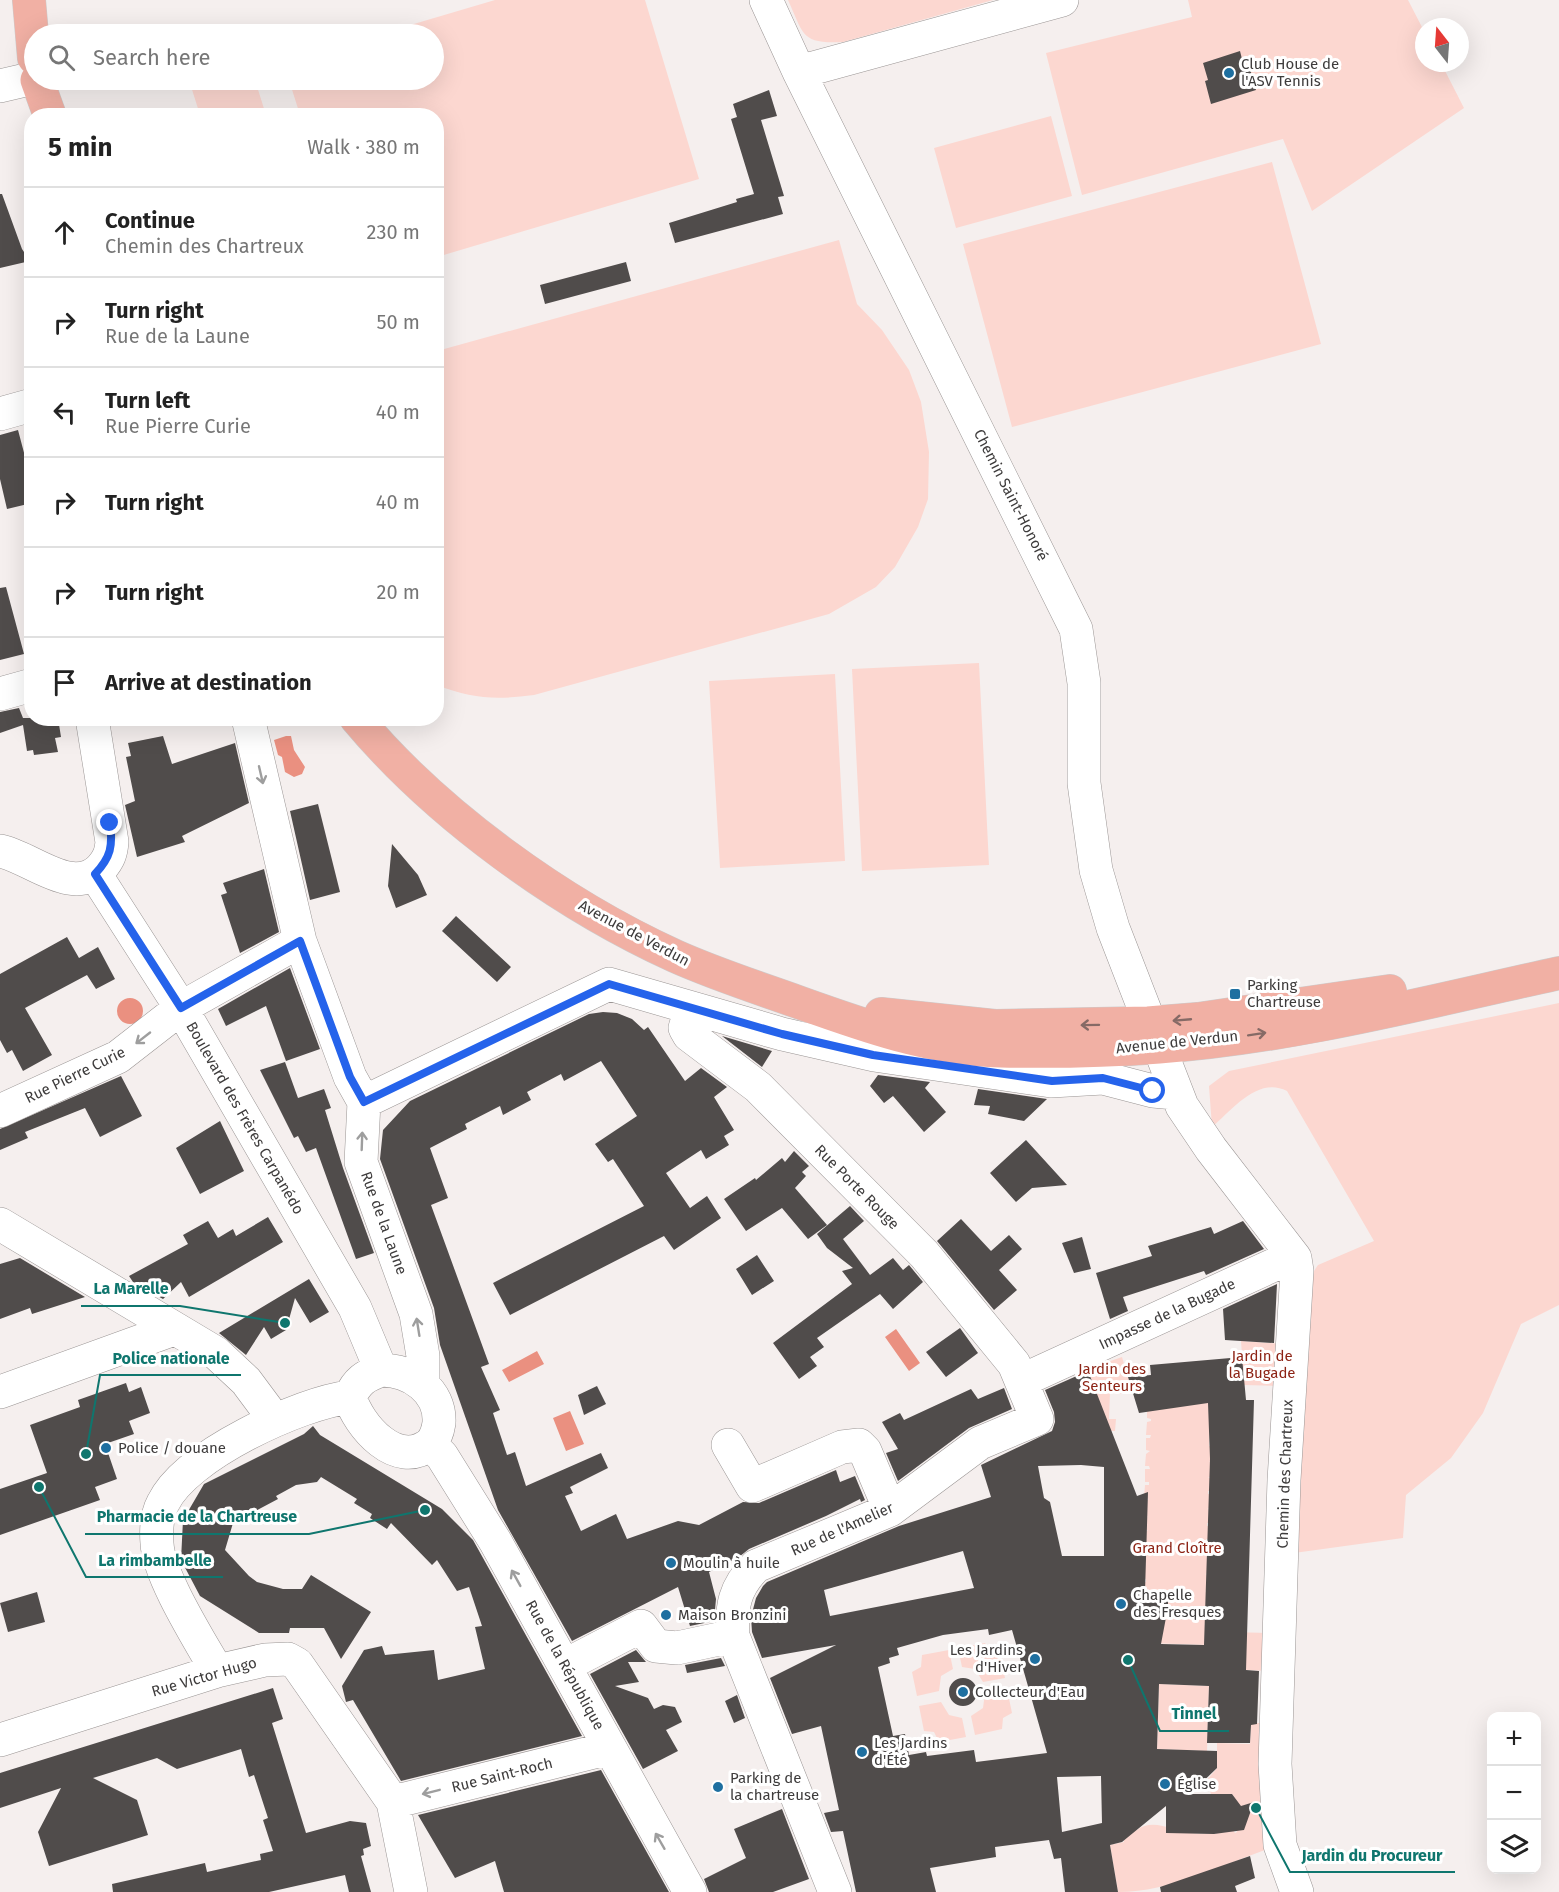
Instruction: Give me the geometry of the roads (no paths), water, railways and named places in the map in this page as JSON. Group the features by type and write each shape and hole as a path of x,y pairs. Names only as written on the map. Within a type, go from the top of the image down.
{"main road":[{"path":"29,0 31,24"},
{"path":"35,108 36,90"},
{"path":"40,90 47,108"},
{"name":"Avenue de Verdun","path":"364,726 437,802 552,889 620,928 729,979 862,1026 924,1043 998,1051 1347,1019 1559,972"},
{"name":"Avenue de Verdun","path":"388,726 404,748 485,838"}],"street":[{"name":"Chemin Saint-Honoré","path":"766,0 799,72 1076,629 1084,683 1084,783 1096,870 1113,928 1153,1035"},
{"path":"799,72 1062,0"},
{"path":"0,86 24,81"},
{"path":"0,414 24,407"},
{"path":"0,694 24,687"},
{"path":"0,851 48,872 77,879 86,879 95,874 107,861 112,842 93,726"},
{"path":"250,726 300,941 350,1077 364,1102 609,984 691,1009 873,1055 1052,1081 1103,1078 1153,1091 1175,1093"},
{"name":"Boulevard des Frères Carpanédo","path":"95,874 181,1008 355,1308 381,1370"},
{"name":"Rue Pierre Curie","path":"0,1110 118,1057 181,1008 300,941"},
{"name":"Rue Porte Rouge","path":"691,1009 685,1028 689,1035 758,1087 924,1254 1014,1364 1023,1380"},
{"name":"Chemin des Chartreux","path":"1153,1035 1175,1093 1211,1149 1296,1258 1279,1612 1275,1764 1280,1845 1297,1892"},
{"name":"Rue de la Laune","path":"364,1102 361,1161 416,1314 423,1356 423,1385"},
{"path":"0,1224 216,1353 231,1366 275,1420"},
{"name":"Impasse de la Bugade","path":"1023,1380 1278,1263"},
{"path":"0,1392 174,1329"},
{"path":"381,1370 394,1370 423,1385 434,1396 439,1416 438,1431 430,1444 412,1451 396,1449 380,1441 362,1424 350,1397 355,1384 366,1376 381,1370"},
{"name":"Rue de l'Amelier","path":"835,1892 733,1636 732,1613 735,1593 743,1579 756,1566 890,1510 980,1443 1037,1419 1023,1380"},
{"path":"217,1671 171,1588 157,1546 158,1524 163,1503 194,1467 275,1420 324,1400 350,1397"},
{"name":"Rue de la République","path":"430,1444 442,1456 495,1541 566,1665 690,1892"},
{"path":"728,1445 752,1486 842,1447 859,1445 865,1451 890,1510"},
{"path":"566,1665 641,1626 656,1646 677,1647 733,1636"},
{"name":"Rue Victor Hugo","path":"0,1740 217,1671 265,1660 288,1659 297,1664 393,1802 411,1892"},
{"name":"Rue Saint-Roch","path":"393,1802 610,1748"}],"place":[{"name":"Club House de l'ASV Tennis","path":"1229,73"},
{"name":"Parking Chartreuse","path":"1235,994"},
{"name":"La Marelle","path":"285,1323"},
{"name":"Police / douane","path":"106,1448"},
{"name":"Police nationale","path":"86,1454"},
{"name":"La rimbambelle","path":"39,1487"},
{"name":"Pharmacie de la Chartreuse","path":"425,1510"},
{"name":"Moulin à huile","path":"671,1563"},
{"name":"Chapelle des Fresques","path":"1121,1604"},
{"name":"Maison Bronzini","path":"666,1615"},
{"name":"Les Jardins d'Hiver","path":"1035,1659"},
{"name":"Tinnel","path":"1128,1660"},
{"name":"Collecteur d'Eau","path":"963,1692"},
{"name":"Les Jardins d'Été","path":"862,1752"},
{"name":"Église","path":"1165,1784"},
{"name":"Parking de la chartreuse","path":"718,1787"},
{"name":"Jardin du Procureur","path":"1256,1808"}],"park label":[{"name":"Jardin de la Bugade","path":"1262,1364"},
{"name":"Jardin des Senteurs","path":"1112,1378"},
{"name":"Grand Cloître","path":"1177,1548"}]}
